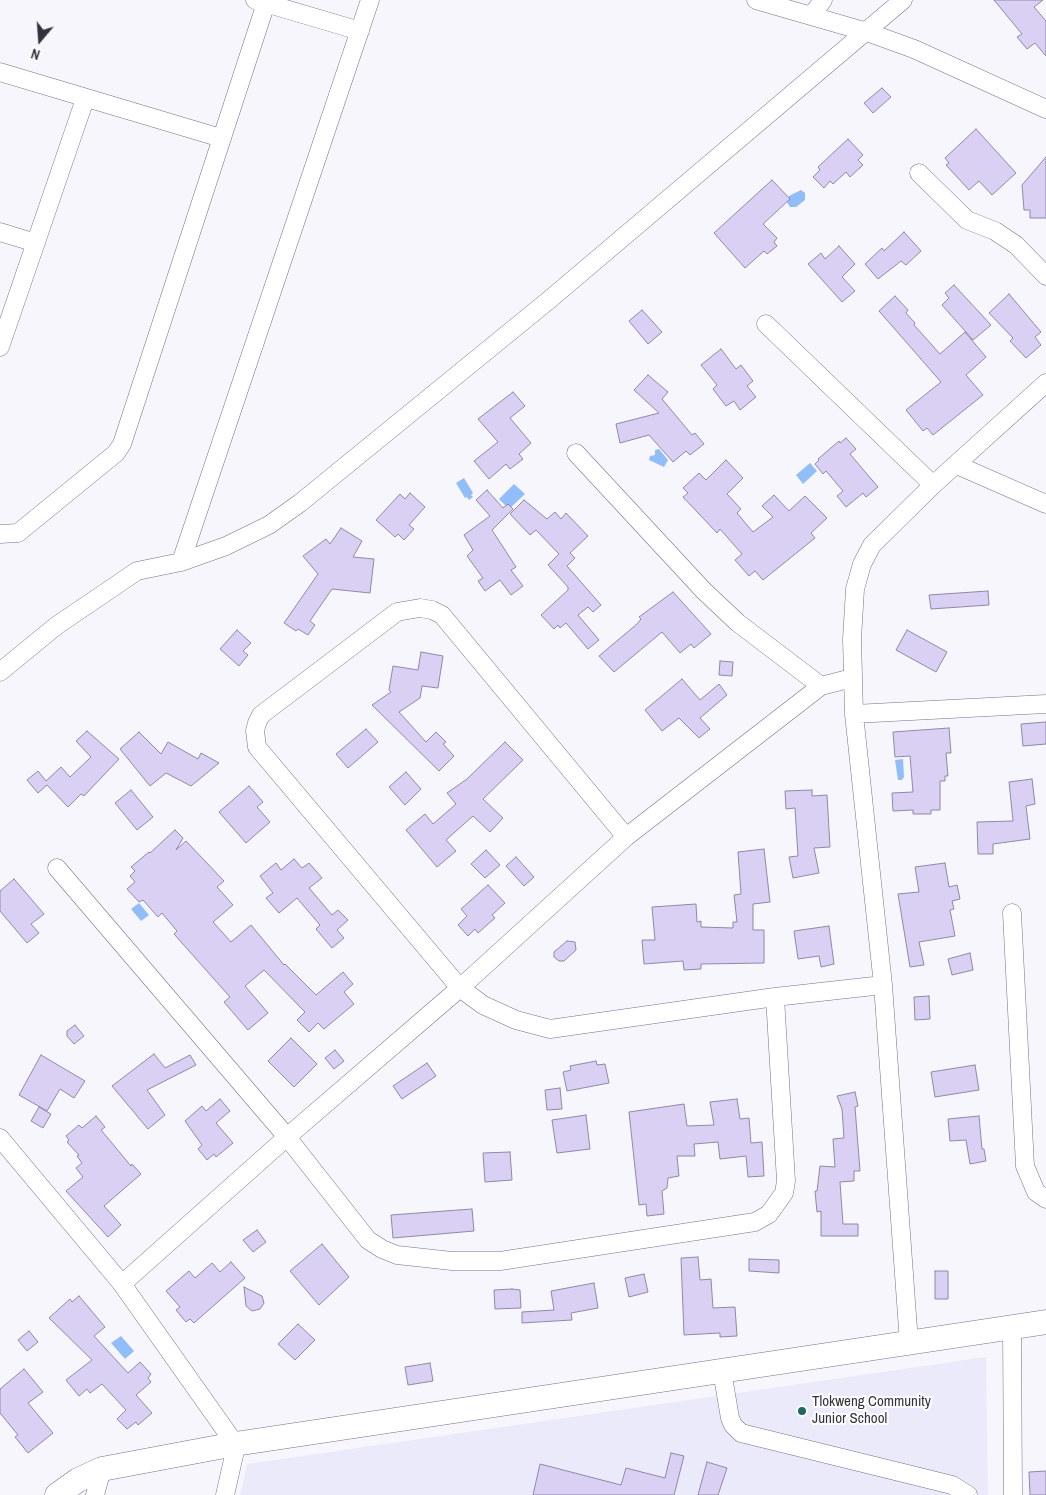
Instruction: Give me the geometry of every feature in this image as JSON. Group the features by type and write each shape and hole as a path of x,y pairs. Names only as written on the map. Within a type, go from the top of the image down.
{"street":[{"path":"181,562 370,0"},
{"path":"756,0 867,32 914,49 1046,109"},
{"path":"812,15 823,0"},
{"path":"0,672 56,626 118,581 136,571 181,562 218,550 261,529 300,504 541,306 903,0"},
{"path":"0,534 18,533 116,453 119,448 221,138 260,2 360,31"},
{"path":"0,72 85,99 221,138"},
{"path":"0,348 85,99"},
{"path":"919,173 966,220 995,231 1016,245 1046,276"},
{"path":"0,232 36,243"},
{"path":"766,324 933,485"},
{"path":"909,1343 883,985 854,714 852,678 855,589 862,564 872,545 933,485 1046,384"},
{"path":"576,453 704,591 738,623 821,686"},
{"path":"957,464 1046,504"},
{"path":"626,837 442,615 432,610 420,608 397,612 261,715 255,731 258,747 460,988 483,1005 516,1020 550,1029 775,997 883,985"},
{"path":"122,1284 287,1137 460,988 626,837 821,686 852,678"},
{"path":"854,714 1046,704"},
{"path":"58,868 287,1137 368,1240 382,1249 397,1255 452,1261 500,1261 755,1222 769,1214 784,1193 786,1182 775,997"},
{"path":"1012,913 1025,1166 1036,1192 1046,1199"},
{"path":"0,1138 122,1284 234,1444 224,1495"},
{"path":"57,1495 78,1480 102,1468 234,1444 1046,1322"},
{"path":"1012,1327 1013,1495"},
{"path":"722,1371 730,1418 733,1425 741,1433 952,1485 968,1495"},
{"path":"95,1495 102,1468"}],"shaded area":[{"name":"Tlokweng Community Junior School","path":"986,1357 988,1495 240,1495 247,1464"}],"water":[{"path":"801,190 805,193 805,200 796,207 790,207 787,202 789,196"},
{"path":"659,449 668,460 664,467 649,460 650,456 655,455 655,450"},
{"path":"810,463 817,471 803,484 796,475"},
{"path":"464,478 473,493 471,495 473,497 469,500 467,497 465,498 456,483"},
{"path":"514,484 525,494 509,509 499,499"},
{"path":"903,759 904,777 902,780 898,780 895,760"},
{"path":"139,903 149,915 141,921 131,909"},
{"path":"121,1336 134,1351 125,1359 111,1343"}],"building":[{"path":"994,0 1043,0 1034,7 1046,21 1046,56 1035,43 1027,49 1017,37 1022,34"},
{"path":"882,88 891,97 873,113 864,103"},
{"path":"976,129 1016,173 992,195 979,181 969,190 946,165 949,163 945,158"},
{"path":"848,139 863,155 858,160 863,165 850,177 846,172 833,184 830,181 824,188 813,177 820,170 818,167"},
{"path":"1046,157 1046,218 1030,218 1030,210 1024,210 1022,185"},
{"path":"772,180 790,199 763,224 777,238 774,242 777,246 767,254 764,251 745,268 714,233"},
{"path":"904,232 921,251 906,265 901,261 878,279 865,264 882,248 884,251"},
{"path":"839,246 855,264 842,277 855,291 842,302 808,264 821,253 825,259"},
{"path":"954,285 991,325 973,340 942,305 949,298 945,293"},
{"path":"1009,294 1041,332 1035,337 1041,345 1026,358 1010,341 1013,338 989,313"},
{"path":"895,296 908,310 906,313 915,323 914,325 940,354 965,332 986,357 966,375 983,395 933,435 927,428 923,431 906,410 941,382 879,311"},
{"path":"642,310 662,332 648,344 629,321"},
{"path":"721,349 736,369 741,365 753,381 747,386 756,397 740,410 734,401 726,406 713,389 717,385 701,365"},
{"path":"648,375 668,392 662,399 692,435 695,433 704,444 690,455 686,451 673,462 649,435 620,443 616,424 659,413 634,390"},
{"path":"513,392 525,406 510,418 531,443 519,454 523,459 510,469 506,464 489,479 474,461 498,442 478,419"},
{"path":"846,438 856,449 850,454 878,487 866,497 863,493 846,507 837,496 843,491 826,471 823,474 815,464 818,459 839,441 840,443"},
{"path":"726,460 743,478 727,494 741,509 737,513 753,532 773,517 762,506 774,495 789,511 805,496 827,518 811,533 815,538 763,580 755,571 749,576 735,560 742,554 720,529 717,533 683,497 688,493 683,488 699,473 706,480"},
{"path":"487,490 503,508 508,504 513,509 492,530 516,567 511,570 523,586 511,595 500,580 485,591 478,581 483,578 467,556 473,550 464,535 490,516 476,500"},
{"path":"410,493 425,507 409,525 414,529 404,540 398,534 395,537 376,520 400,494 405,499"},
{"path":"524,500 547,519 555,512 561,519 566,513 588,536 570,553 575,558 567,566 601,605 593,612 588,607 578,615 599,640 588,649 566,623 560,628 558,625 554,629 541,615 568,590 568,587 548,565 559,554 536,530 530,535 510,514"},
{"path":"341,528 362,541 353,557 374,559 370,593 332,589 310,621 315,625 308,635 298,629 296,631 284,623 318,574 303,556 326,539 330,544"},
{"path":"988,591 989,605 931,609 929,595"},
{"path":"673,592 711,634 694,648 691,644 680,653 662,632 614,672 599,656 637,624 641,619 639,617"},
{"path":"237,630 251,643 243,651 248,655 239,666 220,649"},
{"path":"907,630 947,652 936,672 896,650"},
{"path":"421,652 443,656 438,688 422,686 420,698 399,712 426,742 436,732 446,742 443,744 454,756 439,771 372,705 391,692 389,690 393,666 418,670"},
{"path":"720,661 733,662 732,676 719,675"},
{"path":"682,679 700,700 719,684 727,695 700,718 710,729 699,738 679,718 662,731 645,710"},
{"path":"1046,722 1046,744 1023,746 1021,724"},
{"path":"949,728 951,753 946,753 948,776 945,776 945,781 940,781 940,810 931,810 931,814 913,814 913,810 893,811 892,793 913,792 910,756 895,757 893,732"},
{"path":"366,729 378,742 348,768 336,754"},
{"path":"87,731 119,759 84,796 81,794 68,807 47,785 38,793 27,780 38,771 46,781 61,767 70,777 91,757 76,741"},
{"path":"139,732 161,754 168,742 198,759 201,753 219,763 191,786 166,773 150,786 120,749"},
{"path":"505,742 523,760 483,799 503,818 490,832 473,816 446,840 456,851 437,867 406,830 425,814 433,824 456,804 447,793 467,779"},
{"path":"406,772 421,789 405,805 389,787"},
{"path":"1032,779 1035,804 1026,806 1030,839 993,844 993,854 978,854 977,822 1013,821 1009,782"},
{"path":"249,786 263,802 257,807 270,822 246,843 219,812"},
{"path":"131,790 153,817 137,830 115,803"},
{"path":"812,790 812,796 827,795 830,847 814,848 819,873 793,878 789,857 798,856 795,808 786,809 785,791"},
{"path":"175,830 183,838 176,850 186,841 224,881 217,887 233,905 213,922 231,942 251,925 284,965 316,995 343,972 353,984 344,992 354,1004 324,1029 318,1023 309,1032 297,1020 305,1012 264,970 245,986 268,1013 248,1030 224,1002 230,997 174,934 177,931 162,913 158,917 143,900 139,902 127,889 135,882 130,876 135,871 131,867 150,853"},
{"path":"764,849 770,902 753,904 753,930 764,930 764,963 701,964 701,969 684,970 683,961 644,964 642,940 655,940 652,907 696,904 697,922 701,921 701,927 733,928 733,922 737,922 734,895 741,894 738,852"},
{"path":"486,850 500,865 485,878 471,864"},
{"path":"516,857 534,877 524,886 506,866"},
{"path":"294,859 302,868 309,863 322,878 309,888 332,915 338,910 348,920 337,930 344,938 332,948 316,929 320,925 297,898 279,913 266,898 273,893 260,876 276,863 281,870"},
{"path":"945,863 949,887 957,885 960,899 952,901 954,909 950,910 955,936 919,942 924,965 910,967 898,894 919,892 915,867"},
{"path":"14,879 44,914 31,924 39,933 27,943 0,911 0,891"},
{"path":"488,885 505,903 492,915 495,918 478,933 475,929 468,936 458,925 467,916 461,909"},
{"path":"829,926 834,964 821,967 819,956 798,959 794,931"},
{"path":"567,941 575,942 576,950 564,961 559,961 554,957 554,952"},
{"path":"970,953 973,970 952,975 948,959"},
{"path":"929,996 930,1019 915,1020 914,997"},
{"path":"75,1025 84,1036 74,1044 67,1036 67,1031"},
{"path":"291,1038 317,1064 294,1087 268,1061"},
{"path":"335,1050 344,1061 334,1069 325,1058"},
{"path":"154,1054 165,1068 190,1055 196,1065 147,1090 165,1115 148,1129 112,1086"},
{"path":"41,1055 85,1081 74,1098 60,1089 47,1111 19,1095"},
{"path":"596,1061 597,1065 605,1064 609,1083 567,1091 563,1072 571,1070 570,1066"},
{"path":"427,1063 436,1076 402,1099 393,1086"},
{"path":"975,1065 979,1090 935,1097 931,1072"},
{"path":"560,1088 562,1109 547,1110 545,1090"},
{"path":"855,1092 858,1106 855,1107 860,1171 854,1171 854,1181 840,1182 843,1224 858,1224 858,1236 821,1236 821,1211 817,1212 815,1191 817,1191 820,1166 835,1167 833,1139 844,1138 842,1109 837,1096"},
{"path":"220,1099 230,1111 216,1123 233,1143 216,1157 214,1154 207,1160 198,1149 202,1145 185,1121 202,1106 206,1111"},
{"path":"737,1099 740,1119 749,1118 751,1143 762,1142 764,1176 748,1177 746,1156 720,1159 718,1142 694,1144 695,1156 677,1156 679,1176 668,1178 667,1188 662,1191 664,1214 647,1216 646,1204 639,1205 629,1112 684,1104 687,1126 714,1125 710,1102"},
{"path":"39,1107 51,1114 43,1128 31,1121"},
{"path":"586,1115 590,1149 557,1153 552,1120"},
{"path":"96,1116 105,1127 101,1130 131,1166 132,1164 141,1174 104,1206 121,1225 108,1237 66,1191 83,1177 76,1168 82,1163 77,1156 79,1155 67,1142 69,1140 66,1136 79,1125 82,1128"},
{"path":"979,1116 982,1149 984,1149 986,1161 970,1164 966,1140 950,1141 948,1119"},
{"path":"510,1152 512,1180 485,1182 483,1153"},
{"path":"472,1209 474,1231 393,1238 391,1215"},
{"path":"257,1230 266,1242 253,1252 243,1240"},
{"path":"322,1244 349,1277 319,1305 290,1271"},
{"path":"698,1257 700,1280 711,1279 713,1308 735,1307 737,1336 720,1337 720,1333 684,1335 681,1258"},
{"path":"749,1259 779,1260 779,1273 749,1271"},
{"path":"231,1262 245,1278 194,1323 190,1319 186,1322 176,1310 180,1307 166,1291 189,1271 195,1278 212,1263 220,1272"},
{"path":"935,1271 948,1271 948,1299 935,1299"},
{"path":"644,1274 648,1292 629,1297 625,1278"},
{"path":"594,1283 598,1308 571,1313 572,1320 522,1323 522,1312 554,1310 551,1291"},
{"path":"244,1287 262,1296 264,1303 260,1309 252,1311 246,1306"},
{"path":"494,1290 520,1290 521,1308 495,1309"},
{"path":"79,1296 105,1327 94,1336 128,1373 140,1362 151,1374 148,1378 151,1382 136,1395 152,1413 138,1425 136,1422 127,1429 117,1419 126,1410 102,1384 90,1393 87,1389 79,1396 66,1380 92,1360 49,1318 70,1299 72,1302"},
{"path":"298,1324 315,1340 295,1360 278,1344"},
{"path":"29,1331 38,1342 27,1351 18,1340"},
{"path":"430,1363 433,1381 408,1385 405,1367"},
{"path":"24,1369 43,1392 28,1403 53,1433 28,1453 15,1437 18,1435 0,1413 0,1389"},
{"path":"671,1453 684,1456 674,1495 533,1495 540,1464 621,1485 626,1468 665,1478"},
{"path":"707,1462 727,1468 718,1495 698,1495"},
{"path":"1046,1471 1046,1495 1030,1495 1029,1472"}],"place":[{"name":"Tlokweng Community Junior School","path":"802,1411"}]}
